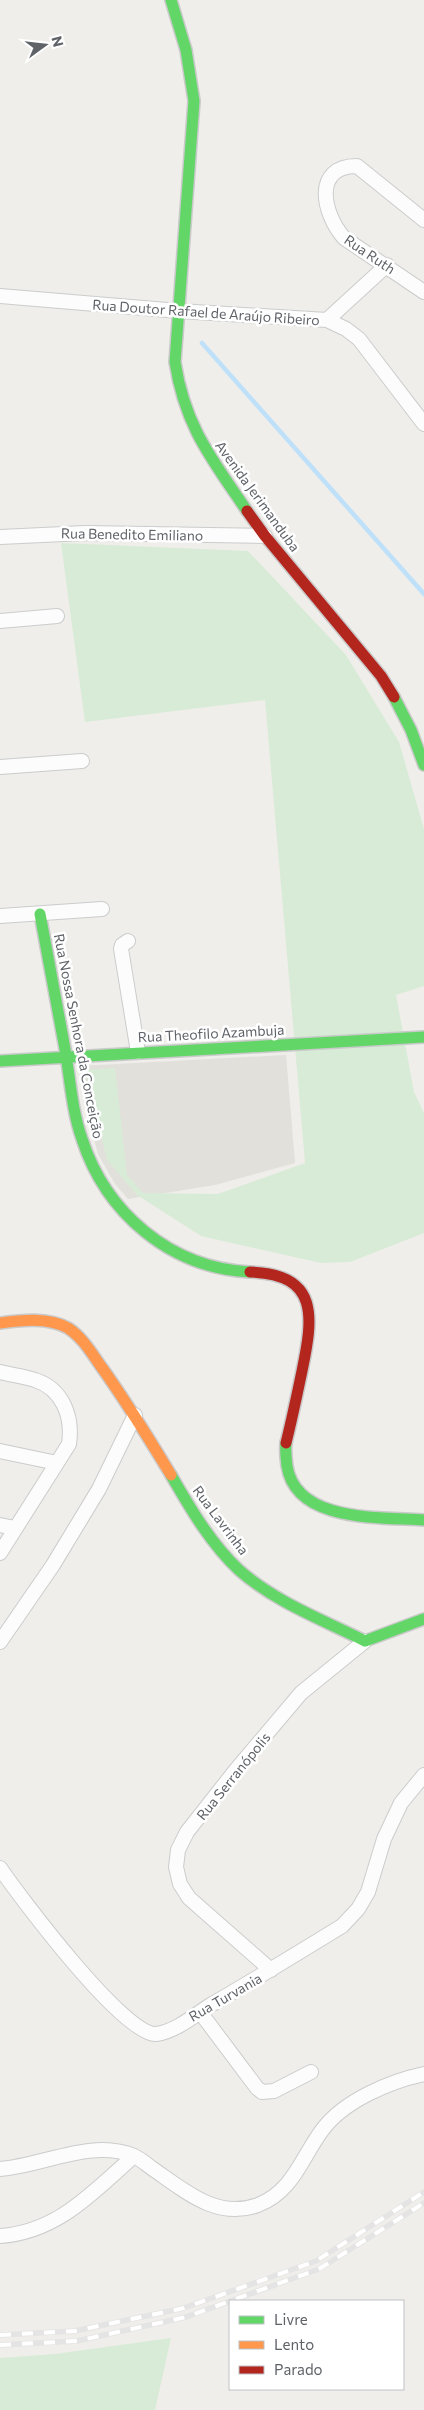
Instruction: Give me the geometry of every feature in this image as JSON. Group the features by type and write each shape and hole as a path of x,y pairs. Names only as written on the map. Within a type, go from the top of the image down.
{"street":[{"name":"Avenida Jerimanduba","path":"171,0 185,42 192,72 194,101 175,362 189,419 205,449 265,536 381,676 404,711 424,765"},
{"name":"Rua Ruth","path":"424,220 357,166 343,166 331,173 326,185 326,201 334,227 344,238 387,265 424,292"},
{"path":"327,320 387,265"},
{"name":"Rua Doutor Rafael de Araújo Ribeiro","path":"0,296 179,311 327,320 346,329 359,339 422,418"},
{"name":"Rua Benedito Emiliano","path":"0,537 69,534 265,536"},
{"path":"0,621 57,616"},
{"path":"0,767 82,761"},
{"path":"0,916 102,909"},
{"name":"Rua Nossa Senhora da Conceição","path":"40,914 64,1056 81,1137 92,1169 128,1220 148,1236 179,1252 229,1270 284,1277 296,1285 304,1297 310,1315 310,1332 285,1450 289,1477 296,1490 308,1501 325,1509 348,1514 424,1520"},
{"path":"128,941 122,945 121,949 138,1052"},
{"name":"Rua Theofilo Azambuja","path":"0,1060 424,1037"},
{"name":"Rua Lavrinha","path":"0,1323 48,1322 67,1328 84,1344 135,1415 192,1509 228,1559 265,1590 366,1641"},
{"path":"0,1372 36,1380 49,1388 68,1411 71,1427 69,1444 0,1553"},
{"path":"0,1642 53,1564 99,1489 135,1415"},
{"path":"0,1451 57,1463"},
{"path":"0,1525 15,1528"},
{"name":"Rua Serranópolis","path":"272,1970 189,1898 180,1884 176,1867 178,1850 188,1832 235,1771 301,1693 322,1674 366,1641 424,1618"},
{"name":"Rua Turvania","path":"0,1868 22,1900 82,1973 132,2023 145,2032 155,2034 167,2031 200,2012 342,1926 358,1909 368,1892 384,1839 401,1803 424,1775"},
{"path":"200,2012 257,2088 262,2092 274,2091 311,2072"},
{"path":"0,2168 90,2152 109,2151 134,2156 210,2205 224,2210 242,2210 271,2198 291,2182 322,2130 339,2112 376,2090 409,2077 424,2074"},
{"path":"0,2236 33,2231 48,2224 74,2208 134,2156"}],"shaded area":[{"path":"286,1055 295,1163 215,1185 128,1199 115,1184 98,1154 86,1107 79,1066"}],"green space":[{"path":"61,543 248,551 346,655 399,742 424,829 424,986 396,995 414,1092 424,1113 424,1233 350,1262 321,1263 201,1236 137,1195 107,1160 85,1070 115,1068 127,1175 143,1193 218,1194 305,1163 265,700 85,722"},
{"path":"171,2338 155,2410 0,2410 0,2358 55,2354"}],"waterway":[{"path":"202,343 424,594"}],"railway":[{"path":"0,2335 75,2331 184,2308 316,2261 424,2192"},
{"path":"233,2300 319,2269 424,2203"},
{"path":"0,2345 77,2341 186,2317 229,2301"}],"traffic: fast":[{"path":"171,0 186,50 194,101 175,362 180,385 193,424 211,458 247,511"},
{"path":"394,697 411,730 424,765"},
{"path":"40,914 76,1117 82,1139 93,1166 107,1190 125,1213 145,1232 168,1248 193,1260 221,1268 250,1272"},
{"path":"0,1061 424,1037"},
{"path":"286,1443 287,1466 294,1485 306,1498 323,1507 364,1517 424,1520"},
{"path":"171,1475 219,1549 239,1570 268,1592 316,1618 365,1641 424,1619"}],"traffic: slow":[{"path":"0,1323 25,1320 52,1322 68,1328 78,1336 119,1392 171,1475"}],"traffic: jam":[{"path":"247,511 265,536 381,676 394,697"},
{"path":"250,1272 273,1275 289,1281 300,1290 306,1302 309,1317 306,1352 286,1443"}]}
